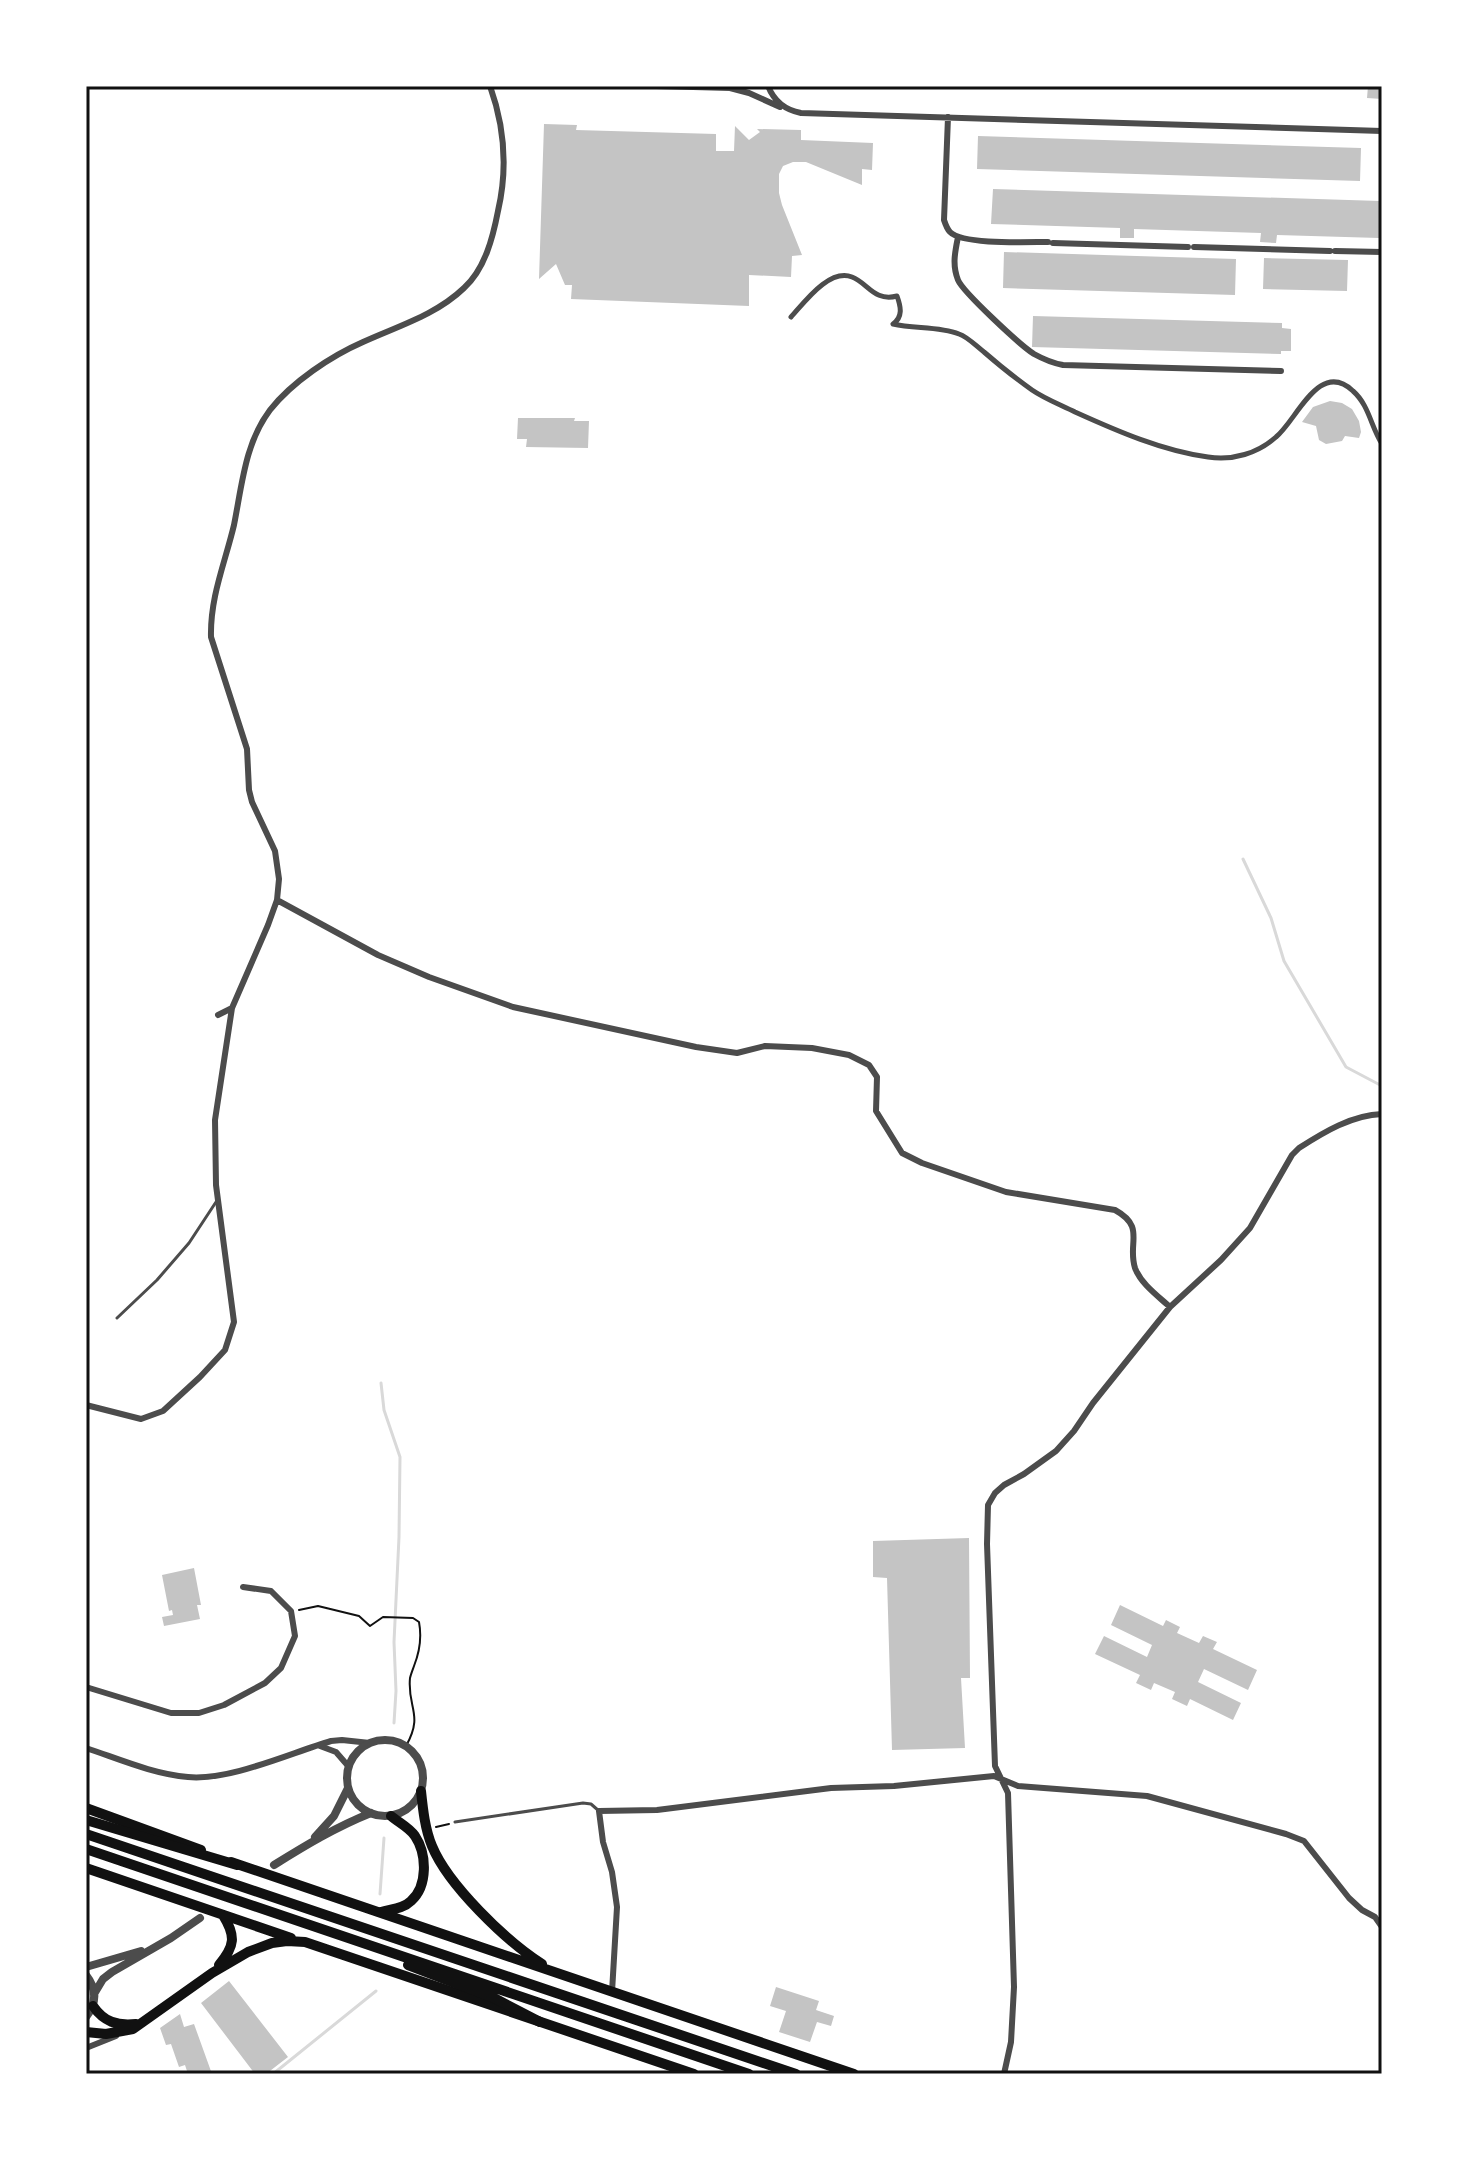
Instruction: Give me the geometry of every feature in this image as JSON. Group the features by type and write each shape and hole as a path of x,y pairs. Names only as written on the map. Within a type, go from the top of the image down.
{"main road":[{"path":"421,1791 427,1829 437,1856 451,1877 500,1932 557,1973"},
{"path":"86,1808 237,1865"},
{"path":"379,1912 400,1908 410,1902 423,1882 423,1853 414,1835 391,1816"},
{"path":"86,1820 237,1865 854,2074"},
{"path":"86,1834 796,2074"},
{"path":"86,1849 749,2074"},
{"path":"86,1868 694,2074"},
{"path":"212,1973 233,1942 231,1929 223,1915"},
{"path":"299,1922 494,1998 540,2022"},
{"path":"86,2032 106,2034 133,2029 212,1973 248,1952 272,1943 305,1942"},
{"path":"93,2006 112,2023 142,2023"}],"street":[{"path":"86,1405 141,1419 163,1411 225,1350 234,1322 216,1185 215,1120 232,1008 277,900 279,879 275,851 252,802 247,749 211,637 213,599 233,527 244,469 260,426 285,394 343,351 419,319 445,303 474,277 494,233 505,168 503,135 490,86"},
{"path":"656,86 741,86"},
{"path":"768,86 773,97 787,109"},
{"path":"730,88 801,113 1382,131"},
{"path":"948,117 944,220 948,231 958,237 1382,252"},
{"path":"958,237 954,257 960,284 1032,353 1051,362 1063,365 1281,371"},
{"path":"791,317 819,287 838,277 851,276 877,294 892,298 897,296 901,306 900,316 893,324 960,334 1036,393 1130,435 1178,451 1224,458 1263,447 1292,421 1312,391 1328,383 1352,389 1372,419 1382,444"},
{"path":"277,900 378,955 513,1007 737,1053 765,1046 812,1048 849,1055 869,1065 877,1077 876,1111 902,1153 1006,1192 1115,1210 1126,1216 1134,1231 1135,1268 1145,1283 1170,1307"},
{"path":"218,1015 232,1008"},
{"path":"1004,2074 1011,2042 1014,1987 1008,1793 995,1766 988,1505 1004,1485 1056,1451 1074,1431 1170,1307 1250,1228 1299,1148 1352,1119 1382,1114"},
{"path":"86,1687 171,1713 199,1713 224,1705 265,1683 281,1668 295,1636 291,1611 271,1591 243,1587"},
{"path":"86,1748 189,1778 258,1766 316,1745 342,1740 370,1743"},
{"path":"313,1840 334,1816 348,1788 353,1757 361,1749 382,1740 395,1741 415,1754 422,1766 424,1778 421,1791 410,1808 391,1816 371,1813 361,1807 348,1788"},
{"path":"316,1745 336,1752 349,1767"},
{"path":"612,1992 615,1889 599,1811 657,1810 831,1788 894,1786 994,1776 1018,1786 1147,1796 1304,1841 1349,1898 1375,1917 1382,1927"},
{"path":"274,1865 313,1840 371,1813"},
{"path":"94,1994 103,1979 112,1972 200,1918"},
{"path":"86,1967 123,1957 171,1938"},
{"path":"86,1975 94,1994 93,2006 86,2017"},
{"path":"86,2048 122,2032"},
{"path":"657,2062 670,2074"}],"lane":[{"path":"117,1318 157,1280 189,1243 218,1199"},
{"path":"455,1822 583,1803 591,1804 599,1811"}],"path":[{"path":"291,1611 318,1606 359,1616 370,1626 383,1617 413,1618 419,1622 422,1635 420,1648 410,1676 416,1715 406,1746"},
{"path":"427,1829 455,1822"}],"building":[{"path":"1368,86 1382,86 1382,99 1367,98"},
{"path":"544,124 577,125 576,130 716,134 716,151 734,151 735,126 749,140 760,132 757,129 801,130 801,140 873,143 872,170 862,169 862,185 806,162 783,166 779,174 779,193 802,255 792,256 791,277 749,275 749,306 571,299 572,285 565,285 556,264 539,279"},
{"path":"978,136 1361,148 1360,181 977,169"},
{"path":"993,189 1380,201 1379,238 1277,235 1276,243 1260,242 1261,233 1134,229 1134,238 1120,238 1120,228 991,224"},
{"path":"1004,252 1236,259 1235,295 1003,288"},
{"path":"1264,258 1348,260 1347,291 1263,289"},
{"path":"1033,316 1282,323 1282,328 1291,329 1291,351 1281,351 1281,354 1032,347"},
{"path":"1330,401 1352,409 1359,421 1359,438 1345,436 1342,441 1326,444 1319,440 1316,426 1302,422 1313,407"},
{"path":"518,418 575,418 574,421 589,421 588,448 526,447 527,439 517,439"},
{"path":"969,1538 970,1678 961,1678 965,1748 892,1750 887,1578 873,1577 873,1541"},
{"path":"194,1568 201,1605 197,1605 200,1619 164,1626 162,1617 173,1615 172,1610 169,1611 162,1575"},
{"path":"1120,1605 1163,1626 1166,1620 1180,1627 1177,1633 1199,1643 1203,1636 1217,1642 1213,1649 1257,1670 1248,1690 1204,1669 1198,1682 1241,1703 1233,1720 1190,1699 1187,1706 1172,1699 1175,1692 1154,1683 1151,1690 1136,1683 1140,1675 1095,1654 1104,1636 1147,1657 1152,1645 1111,1625"},
{"path":"229,1981 288,2057 266,2074 255,2074 201,2003"},
{"path":"776,1987 819,2001 816,2010 834,2016 831,2026 817,2022 810,2042 779,2032 786,2011 770,2006"},
{"path":"180,2014 184,2027 194,2024 212,2074 188,2074 185,2065 179,2067 171,2044 166,2045 160,2028"}],"waterway":[{"path":"1243,859 1271,918 1284,961 1346,1067 1382,1086"},
{"path":"381,1383 384,1410 400,1457 394,1723"},
{"path":"380,1894 384,1838"},
{"path":"273,2074 376,1991"}]}
